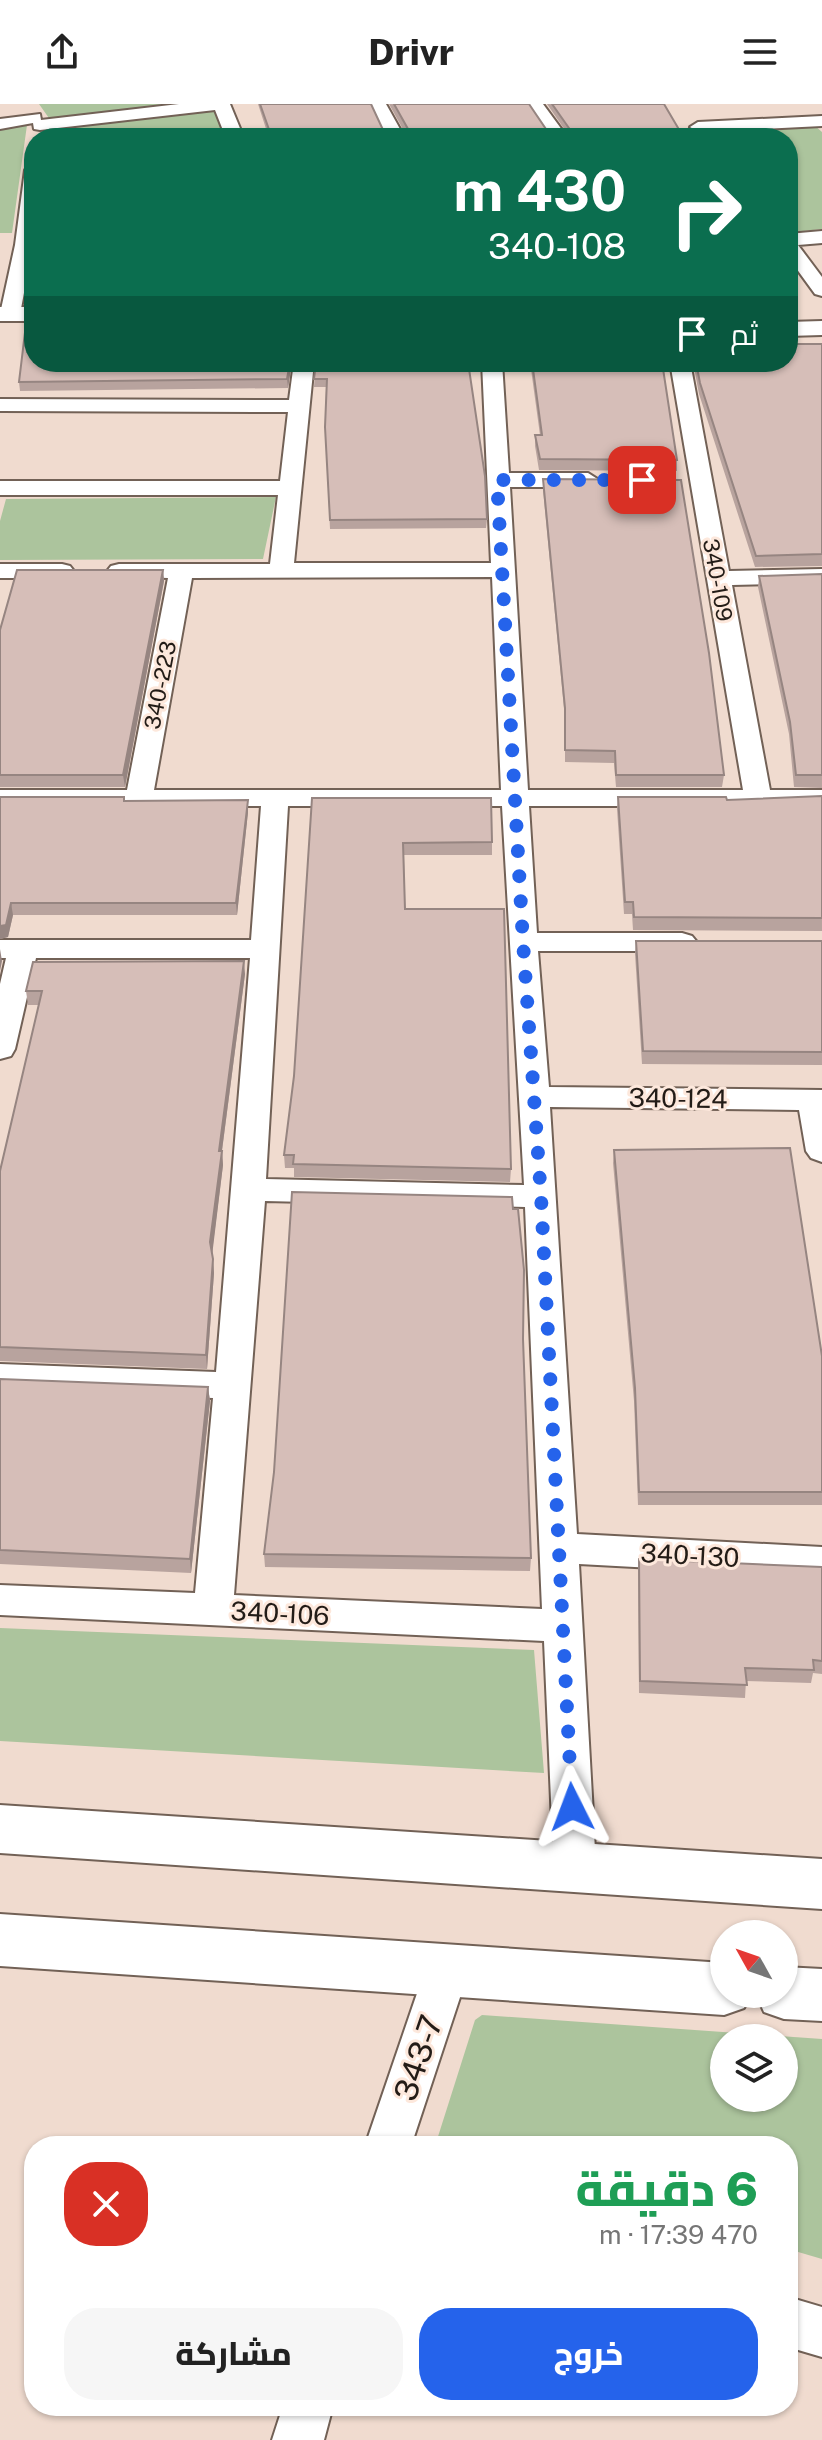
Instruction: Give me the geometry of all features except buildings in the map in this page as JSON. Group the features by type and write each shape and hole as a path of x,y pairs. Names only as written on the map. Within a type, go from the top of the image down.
{"main road":[{"path":"0,1829 822,1884"},
{"path":"0,1940 710,1988"},
{"path":"798,1994 822,1995"}],"street":[{"path":"21,104 37,127"},
{"path":"0,124 37,127 221,104 231,128"},
{"path":"378,104 391,128"},
{"path":"535,104 552,128"},
{"path":"698,127 822,121"},
{"path":"798,241 822,237"},
{"path":"0,245 24,245"},
{"path":"798,256 822,290"},
{"path":"11,319 24,266"},
{"path":"798,313 822,313"},
{"path":"798,329 822,328"},
{"path":"281,572 303,372"},
{"path":"492,372 523,942 541,1196 575,1868"},
{"name":"340-109","path":"681,372 693,481 718,578 758,798"},
{"path":"0,405 299,406"},
{"path":"497,480 607,480"},
{"path":"0,488 290,488"},
{"path":"0,571 502,570"},
{"name":"340-223","path":"139,798 181,572"},
{"path":"718,578 822,576"},
{"path":"0,798 822,798"},
{"path":"213,1610 249,1190 275,798"},
{"path":"523,942 708,942"},
{"path":"0,1049 12,949 263,949"},
{"name":"340-124","path":"534,1097 818,1100"},
{"path":"818,1100 822,1151"},
{"path":"249,1190 541,1196"},
{"path":"0,1377 230,1386"},
{"name":"340-130","path":"557,1548 822,1562"},
{"name":"340-106","path":"0,1600 561,1626"},
{"name":"343-7","path":"391,2136 447,1970"},
{"path":"798,2325 822,2332"},
{"path":"298,2440 305,2416"}],"green space":[{"path":"39,104 190,104 51,121"},
{"path":"215,110 222,128 61,128"},
{"path":"27,125 24,128 12,233 0,233 0,129"},
{"path":"814,125 822,132 822,229 798,232 798,128 739,128"},
{"path":"276,497 263,559 0,560 0,521 6,499"},
{"path":"0,1628 534,1650 544,1773 0,1741"},
{"path":"482,2015 710,2031 710,2112 798,2112 798,2037 822,2039 822,2259 798,2252 798,2136 438,2136 475,2020"}],"route":[{"path":"572,1807 541,1196 497,480 642,480"}]}
